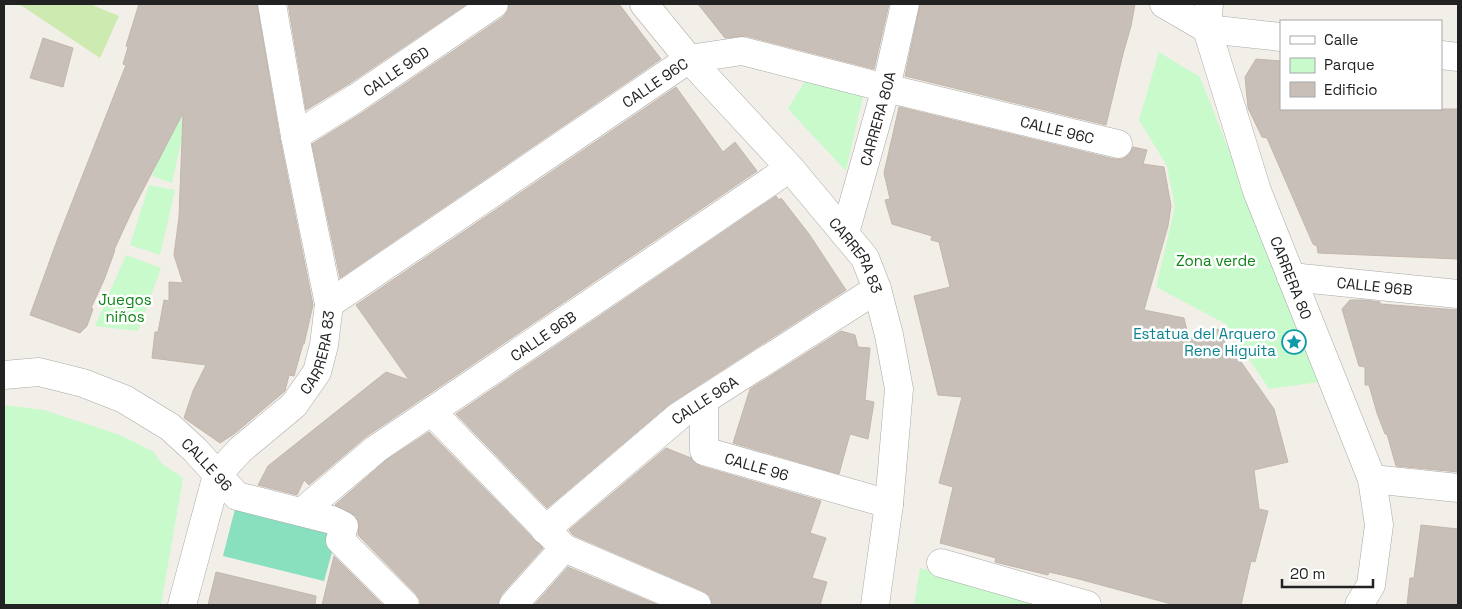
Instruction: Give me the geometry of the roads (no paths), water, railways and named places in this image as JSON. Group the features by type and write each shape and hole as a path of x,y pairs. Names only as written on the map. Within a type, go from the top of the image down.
{"street":[{"name":"CARRERA 83","path":"182,605 217,475 240,450 294,405 317,372 324,345 329,304 272,4"},
{"name":"CALLE 96D","path":"296,136 356,98 494,4"},
{"name":"CARRERA 83","path":"644,4 690,59 790,168 845,233 865,258 877,289 889,335 899,389 889,504 875,605"},
{"name":"CARRERA 80A","path":"845,233 886,88 905,4"},
{"path":"1164,4 1280,37"},
{"name":"CARRERA 80","path":"1208,16 1257,191 1372,479 1379,525 1371,585 1359,605"},
{"name":"CALLE 96C","path":"329,304 690,59 742,51 1118,144"},
{"path":"1442,55 1458,57"},
{"name":"CALLE 96B","path":"302,512 376,449 790,168"},
{"name":"CALLE 96B","path":"1291,277 1458,294"},
{"name":"CALLE 96A","path":"545,530 679,416 877,289"},
{"name":"CALLE 96","path":"4,375 39,372 83,383 124,399 170,427 195,450 237,496 332,520 344,526 340,540 406,605"},
{"name":"CALLE 96","path":"704,400 704,452 889,504"},
{"path":"432,412 564,548 697,605"},
{"path":"1372,479 1458,488"},
{"path":"513,605 564,548"},
{"path":"941,563 1087,605"}],"place":[{"name":"Estatua del Arquero Rene Higuita","path":"1294,342"}],"park label":[{"name":"Zona verde","path":"1216,260"},
{"name":"Juegos niños","path":"125,308"}]}
